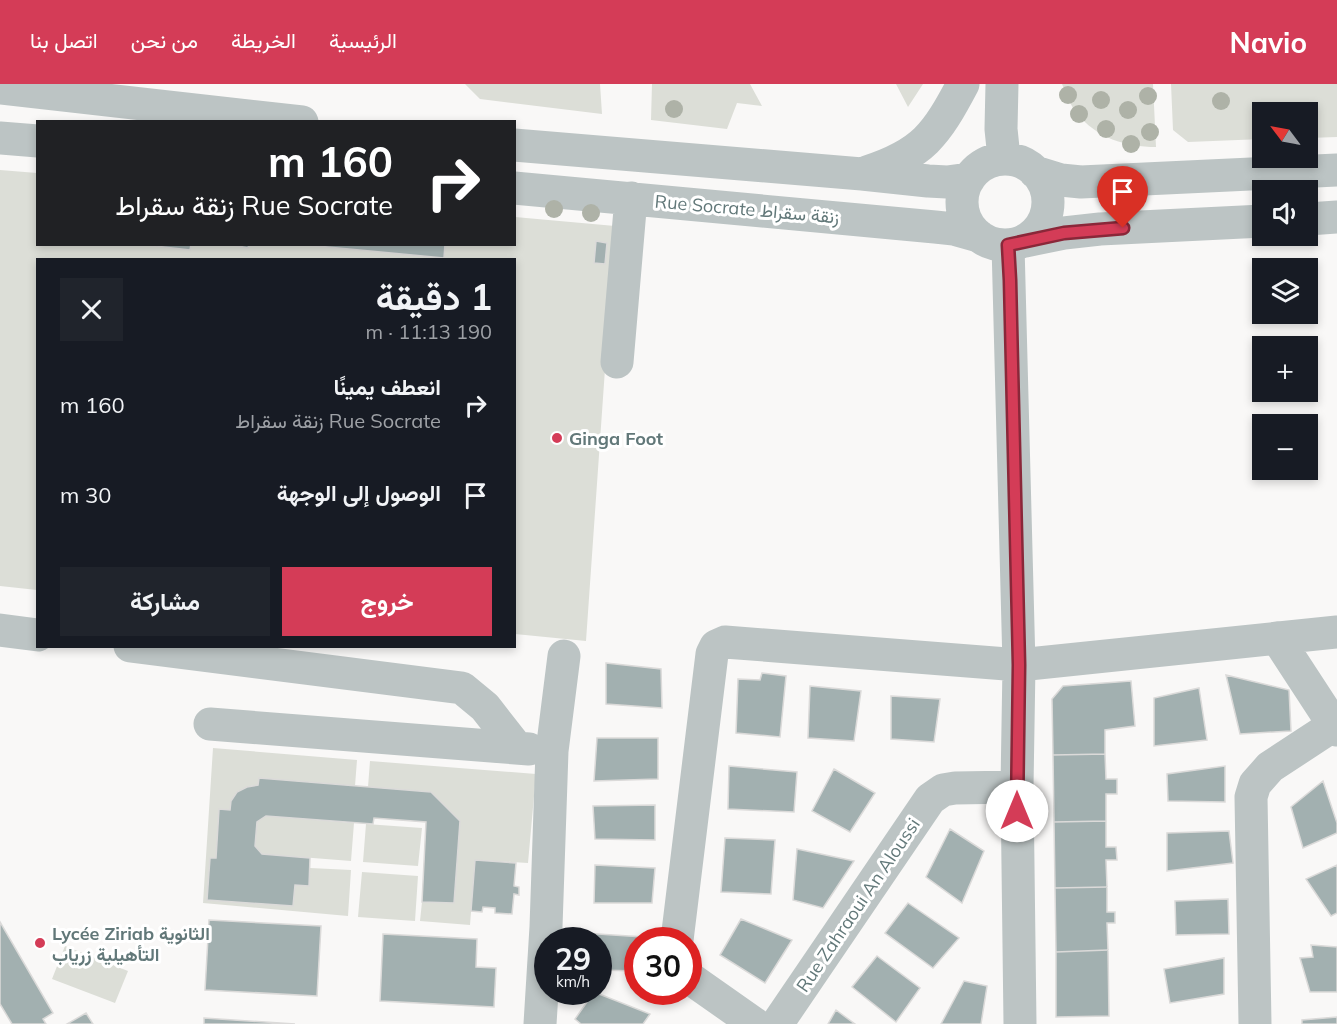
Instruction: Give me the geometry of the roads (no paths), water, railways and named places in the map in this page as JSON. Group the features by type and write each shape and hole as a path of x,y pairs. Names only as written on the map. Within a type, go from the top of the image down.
{"street":[{"path":"862,174 903,158 926,141 946,115 963,84"},
{"path":"1002,84 1001,129 1004,159"},
{"path":"0,88 284,120"},
{"path":"0,138 36,141"},
{"path":"516,145 928,181 947,182 969,179"},
{"path":"1004,159 1019,161 1035,172 1043,181 1048,204 1046,215 1034,234 1004,241 971,228 962,206 965,186 976,170 988,163 1004,159"},
{"path":"1035,172 1060,180 1081,182 1337,170"},
{"name":"Rue Socrate زنقة سقراط","path":"516,188 954,229 1004,241 1100,229 1252,222"},
{"path":"617,362 631,198"},
{"path":"1318,218 1337,217"},
{"path":"1004,241 1010,280 1019,665 1017,787 1020,1024"},
{"path":"0,630 36,635"},
{"path":"679,927 712,654 716,646 725,642 1019,665 1337,632"},
{"path":"1255,1024 1251,797 1255,784 1270,767 1335,728 1277,638"},
{"path":"146,648 462,688 485,707 517,748"},
{"path":"540,1024 552,751 564,656"},
{"path":"210,724 552,751"},
{"name":"Rue Zahraoui An Aloussi","path":"777,1024 930,799 943,790 955,788 1017,787"},
{"path":"702,987 755,1024"}],"place":[{"name":"Ginga Foot","path":"557,438"},
{"name":"Lycée Ziriab الثانوية التأهيلية زرياب","path":"40,943"}]}
